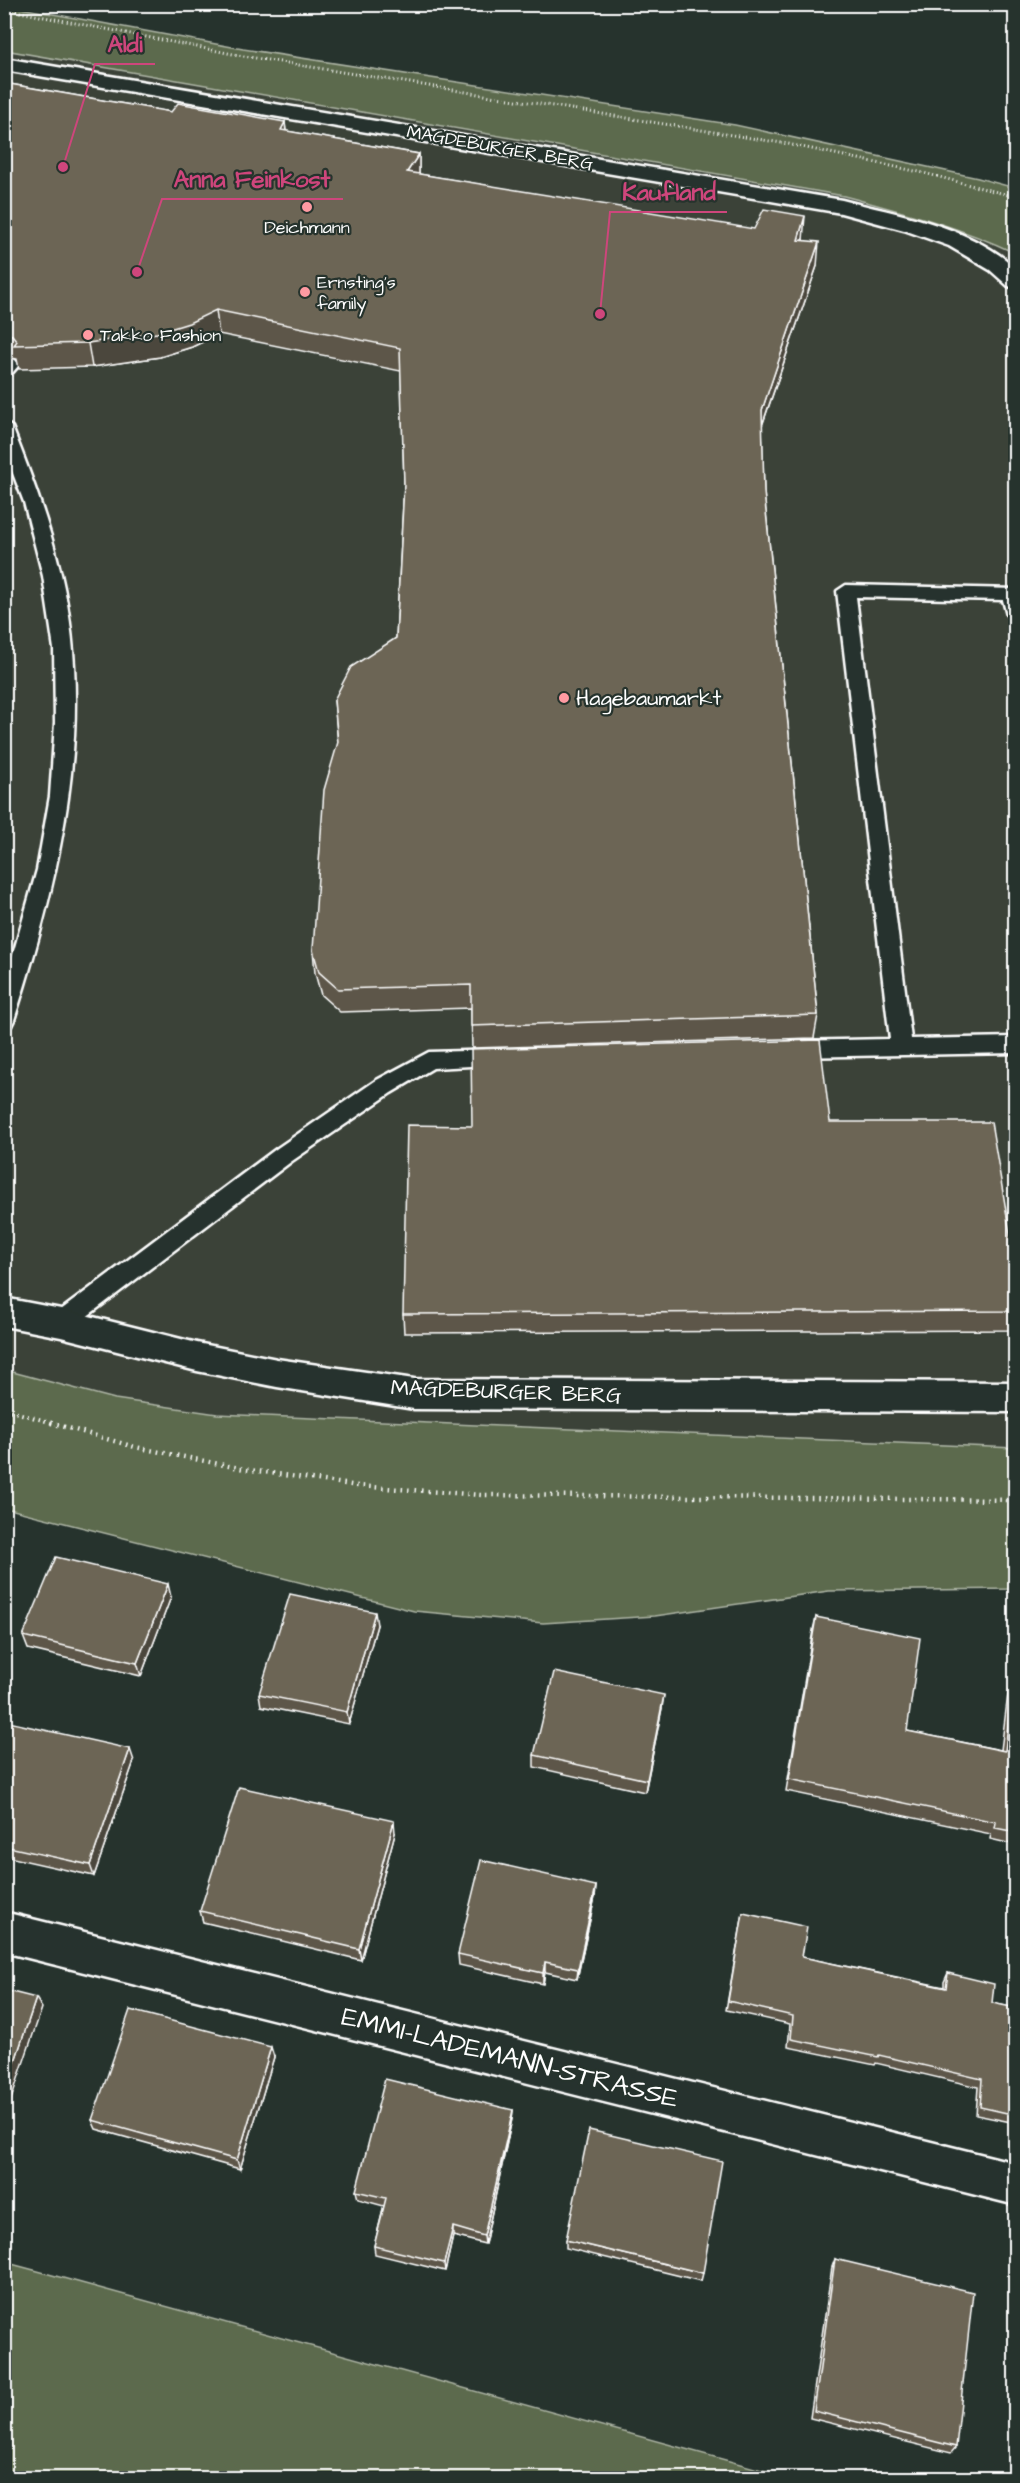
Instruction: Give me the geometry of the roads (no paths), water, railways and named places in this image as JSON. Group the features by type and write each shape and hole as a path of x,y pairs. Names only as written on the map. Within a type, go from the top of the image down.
{"street":[{"name":"MAGDEBURGER BERG","path":"4,64 842,207 957,239 1001,266 1016,281"},
{"name":"MAGDEBURGER BERG","path":"4,1312 61,1323 219,1362 414,1394 1016,1397"},
{"name":"EMMI-LADEMANN-STRASSE","path":"4,1932 1016,2184"}],"lane":[{"path":"4,427 27,477 44,538 59,604 66,673 64,748 56,825 38,911 8,998 4,1020"},
{"path":"901,1046 846,591 1011,594 1016,615"},
{"path":"771,1050 1016,1045"},
{"path":"61,1323 351,1107 429,1060 523,1057"}],"place":[{"name":"Aldi","path":"63,167"},
{"name":"Deichmann","path":"307,207"},
{"name":"Anna Feinkost","path":"137,272"},
{"name":"Ernsting's family","path":"305,292"},
{"name":"Kaufland","path":"600,314"},
{"name":"Takko Fashion","path":"88,335"},
{"name":"Hagebaumarkt","path":"564,698"}]}
